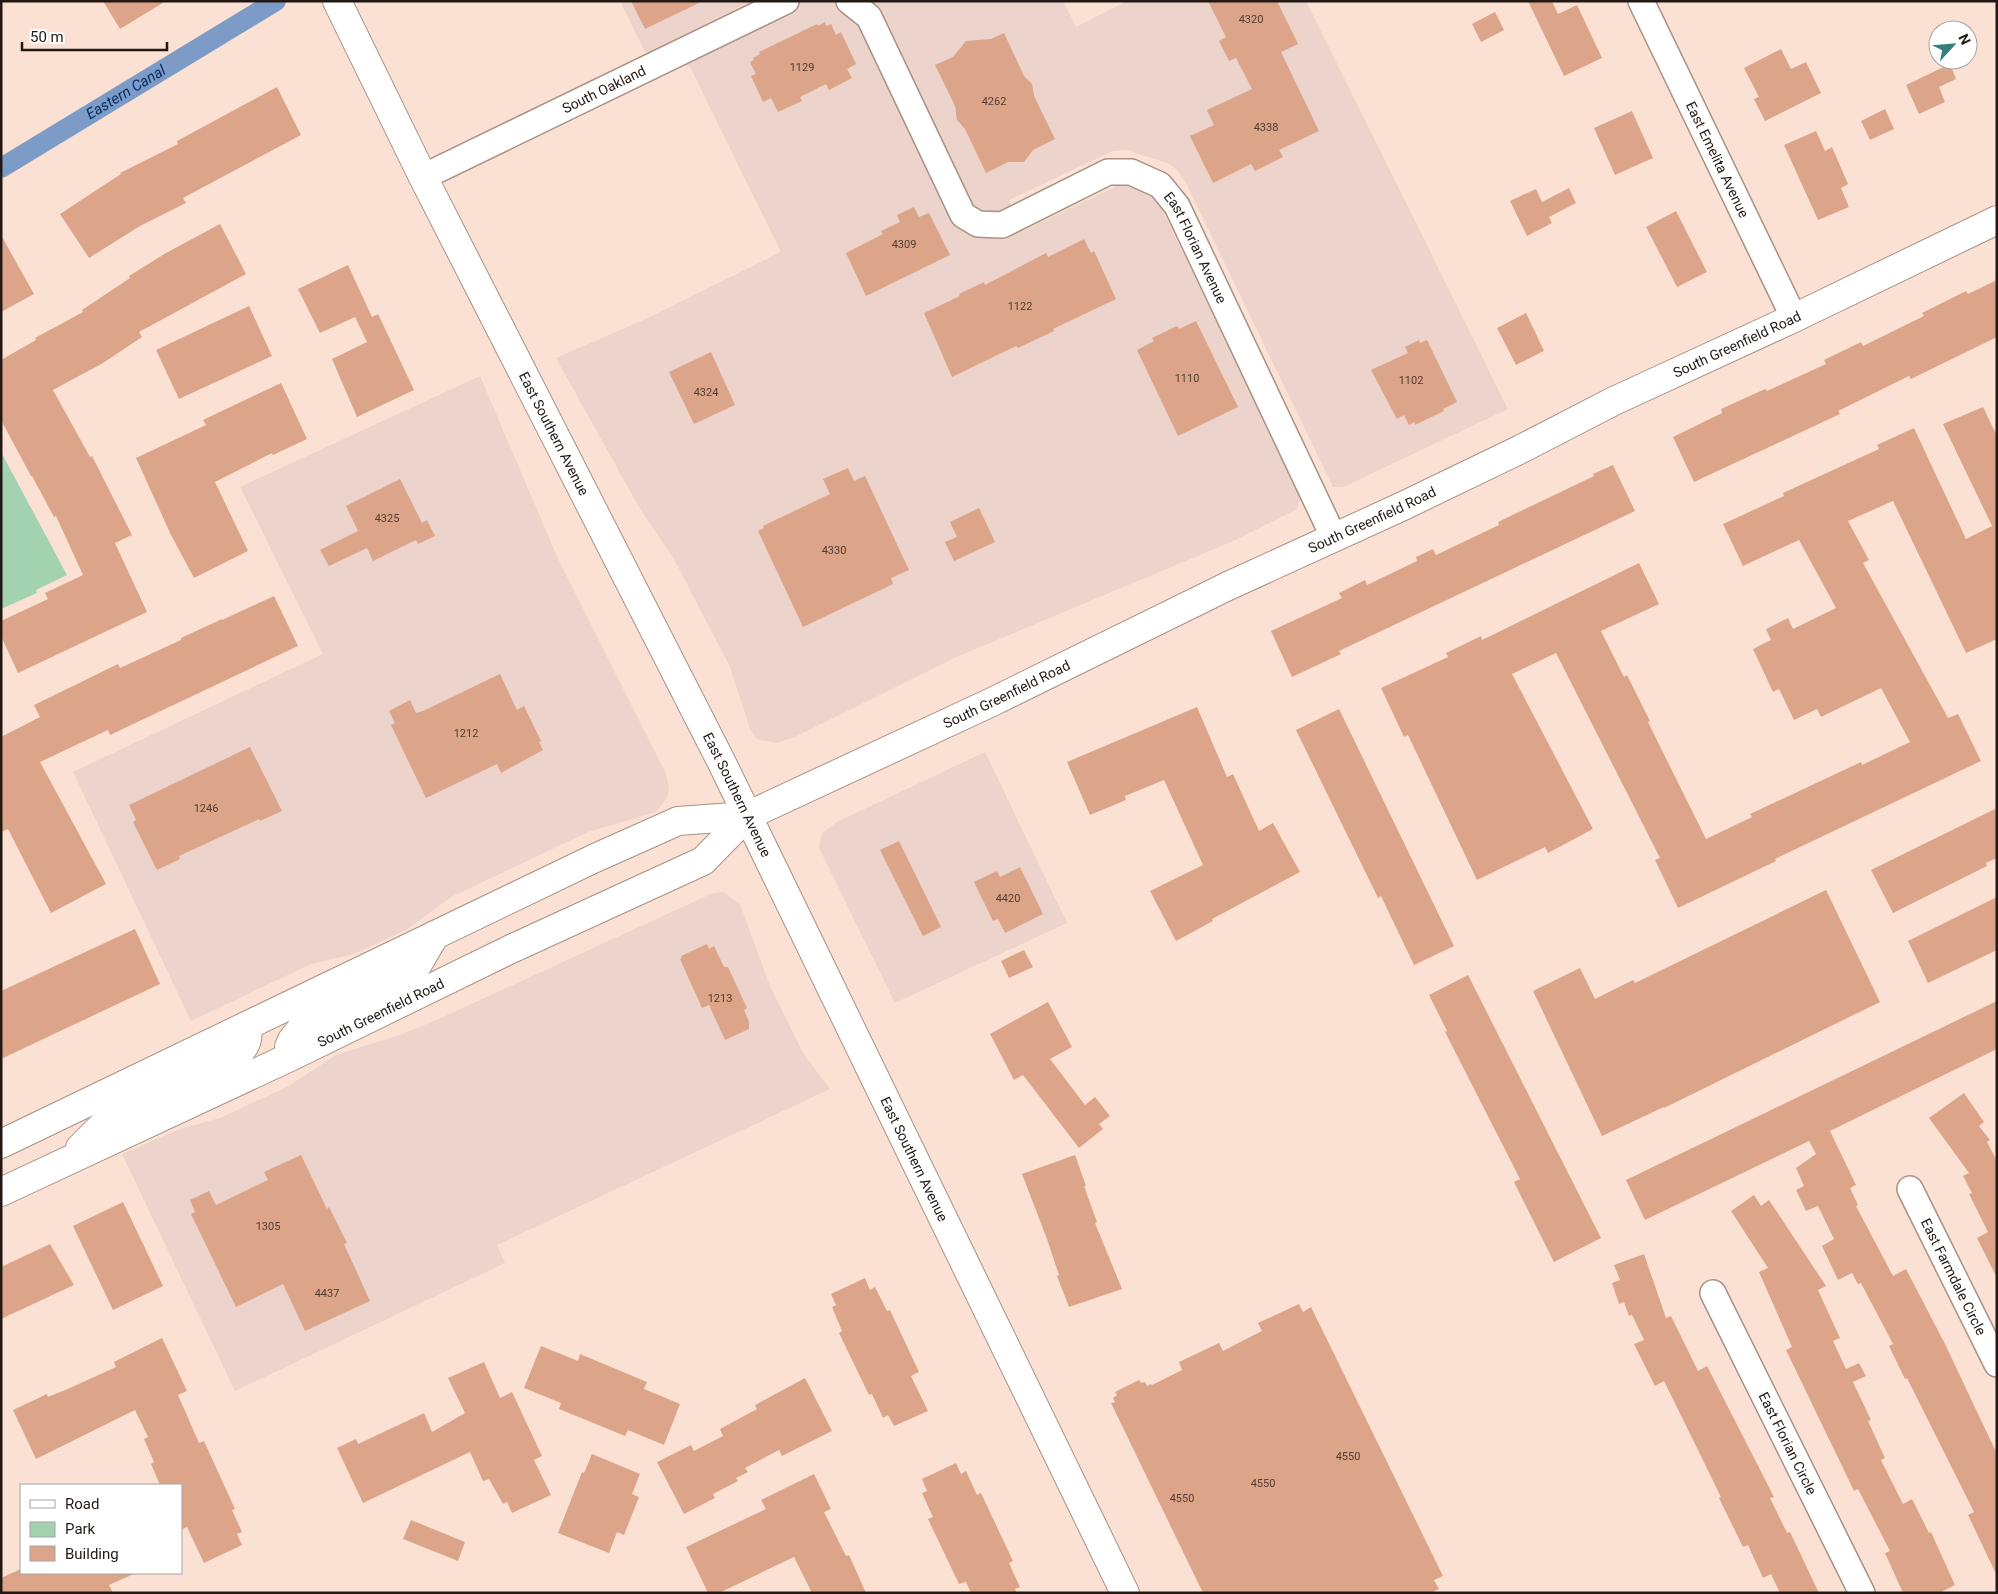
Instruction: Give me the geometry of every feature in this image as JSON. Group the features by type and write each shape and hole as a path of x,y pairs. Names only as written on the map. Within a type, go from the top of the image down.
{"main road":[{"name":"East Southern Avenue","path":"337,1 423,177 721,761 1125,1593"},
{"name":"South Greenfield Road","path":"1,1144 593,859 678,822 747,816 992,702 1228,586 1513,453 1614,401 1794,318 1997,220"},
{"name":"South Greenfield Road","path":"1,1192 290,1057 511,949 703,861 747,816"},
{"path":"290,1057 289,1047 300,1030 323,1015 401,978 415,968 435,935"},
{"path":"67,1162 107,1121 231,1059 248,1042 247,1026"}],"street":[{"name":"South Oakland","path":"423,177 786,1"},
{"name":"East Florian Avenue","path":"849,1 869,17 964,215 978,224 1002,225 1108,172 1131,172 1160,185 1177,206 1334,538"},
{"name":"East Emelita Avenue","path":"1641,1 1794,318"},
{"name":"East Farmdale Circle","path":"1910,1189 1997,1364"},
{"name":"East Florian Circle","path":"1713,1293 1862,1593"}],"shaded area":[{"path":"620,1 1063,1 1076,27 1127,1 1306,1 1508,409 1343,487 1333,487 1185,181 1176,169 1168,163 1126,150 1113,151 1009,200 1023,231 1117,186 1132,184 1149,188 1157,199 1298,491 1300,499 1297,509 1231,542 954,658 795,737 776,743 757,739 750,729 730,667 674,559 640,509 556,358 650,317 781,252 690,67 645,52"},
{"path":"480,376 559,561 666,774 669,787 667,798 656,812 588,832 451,897 406,930 354,954 311,964 191,1021 73,772 323,654 240,487"},
{"path":"985,752 1067,923 895,1003 819,848 822,833 837,822"},
{"path":"723,892 740,904 770,986 803,1053 830,1089 497,1245 505,1263 235,1391 122,1154 180,1129 220,1118 287,1087 336,1055 403,1034 441,1018 713,893"}],"green space":[{"path":"1,452 67,575 36,590 37,593 1,609"}],"building":[{"path":"103,1 166,1 120,29"},
{"path":"631,1 703,1 645,29"},
{"path":"1208,1 1277,1 1298,44 1281,52 1319,131 1279,150 1283,157 1255,171 1251,164 1213,183 1190,136 1214,125 1207,110 1252,89 1236,58 1229,61 1219,41 1226,37"},
{"path":"1528,1 1552,1 1558,14 1577,5 1602,58 1564,76"},
{"path":"1495,12 1504,30 1481,42 1472,24"},
{"path":"825,22 826,26 831,24 836,35 841,32 856,64 847,69 852,78 829,90 826,84 800,97 802,101 778,112 771,98 763,102 751,76 756,74 750,62 760,54 759,52"},
{"path":"1004,33 1024,76 1032,84 1034,96 1055,139 1033,150 1024,162 1008,162 986,173 965,129 957,120 955,106 935,65 953,57 966,41 991,39"},
{"path":"1781,49 1791,69 1806,62 1821,93 1765,121 1754,99 1759,97 1744,68"},
{"path":"1937,70 1952,70 1956,79 1939,87 1945,102 1919,114 1906,85"},
{"path":"277,87 301,135 183,198 186,203 140,226 89,258 60,214 120,173 178,144 177,141"},
{"path":"1885,109 1894,129 1870,140 1861,121"},
{"path":"1632,111 1653,158 1615,175 1594,128"},
{"path":"1816,131 1825,151 1832,147 1848,184 1841,188 1849,207 1818,220 1784,145"},
{"path":"1569,188 1576,203 1549,217 1552,223 1527,236 1510,201 1536,189 1542,202"},
{"path":"914,207 919,217 929,213 950,255 866,296 846,253 883,234 881,231 900,222 897,215"},
{"path":"1676,211 1707,272 1677,287 1646,227"},
{"path":"220,224 246,274 139,332 142,337 103,363 53,390 90,457 92,456 132,535 115,543 147,612 18,673 1,636 1,621 48,599 45,593 83,575 56,516 54,517 1,420 1,360 36,340 35,338 83,312 82,310 130,278 129,276 166,253"},
{"path":"1,235 34,294 1,312"},
{"path":"1084,239 1091,253 1094,251 1116,299 1053,329 1054,331 1018,348 1016,346 952,377 924,313 984,282 985,285 1046,253 1048,257"},
{"path":"348,265 372,317 378,314 414,390 357,417 332,359 367,342 355,317 320,333 298,289"},
{"path":"1997,280 1997,337 1911,379 1909,376 1838,411 1840,414 1694,482 1673,437 1722,413 1721,409 1765,389 1767,391 1826,364 1824,360 1861,342 1863,346 1924,316 1922,313 1966,291 1968,294"},
{"path":"249,306 272,356 179,399 156,350"},
{"path":"1526,313 1544,351 1516,365 1497,328"},
{"path":"1196,321 1238,407 1178,436 1137,350 1154,341 1152,338 1177,326 1179,329"},
{"path":"1419,340 1420,343 1427,340 1457,402 1443,409 1444,411 1415,425 1415,422 1409,425 1404,415 1397,419 1371,370 1408,353 1405,347"},
{"path":"711,352 735,405 694,424 669,372"},
{"path":"281,383 307,439 273,455 272,453 215,482 248,551 194,578 171,535 136,458 206,425 203,420"},
{"path":"1983,407 1997,436 1997,639 1966,653 1893,501 1848,521 1869,560 1863,563 1948,718 1958,714 1981,761 1775,859 1776,861 1678,908 1655,860 1660,858 1556,653 1512,674 1593,829 1548,853 1545,847 1477,880 1408,735 1404,737 1381,688 1448,657 1446,653 1481,636 1482,640 1639,563 1659,604 1601,631 1624,677 1627,675 1706,839 1752,817 1750,814 1861,762 1862,765 1910,742 1881,688 1821,717 1817,709 1794,720 1779,689 1773,692 1753,649 1771,640 1766,629 1788,618 1793,629 1836,608 1799,540 1743,566 1723,524 1784,496 1783,493 1879,449 1877,445 1914,428 1966,539 1992,526 1943,424"},
{"path":"1613,465 1635,511 1339,651 1341,654 1292,677 1271,631 1342,598 1339,593 1365,580 1367,585 1417,561 1416,557 1433,549 1436,555 1499,525 1498,522"},
{"path":"848,468 854,481 865,476 909,570 891,578 893,584 803,627 758,531 764,528 763,526 830,494 823,479"},
{"path":"400,479 422,523 427,520 435,536 418,544 416,540 373,561 367,548 329,566 320,550 358,531 346,506"},
{"path":"979,508 995,542 954,561 945,542 957,537 950,522"},
{"path":"274,596 298,646 110,735 108,730 40,762 106,884 51,913 8,829 1,832 1,737 40,717 34,705 118,664 120,668"},
{"path":"500,674 517,710 524,706 541,741 539,742 543,750 501,773 497,764 426,798 391,725 395,723 389,711 410,700 416,713 423,711"},
{"path":"1197,707 1227,777 1233,774 1259,831 1273,823 1300,872 1212,919 1213,921 1176,941 1150,891 1203,865 1164,780 1125,796 1126,800 1090,815 1067,762"},
{"path":"1339,709 1454,946 1414,965 1381,896 1378,898 1296,730"},
{"path":"250,747 282,811 260,821 259,819 179,856 180,859 157,870 133,822 136,820 129,805"},
{"path":"1997,808 1997,858 1986,863 1987,866 1893,913 1871,870"},
{"path":"899,841 941,927 923,936 880,850"},
{"path":"1020,867 1043,914 1005,933 998,919 993,921 974,882 997,871 1000,877"},
{"path":"1826,890 1880,1002 1664,1108 1602,1136 1533,991 1580,968 1595,999 1633,980 1635,983"},
{"path":"1997,897 1997,950 1928,983 1908,941"},
{"path":"135,929 160,984 1,1059 1,991"},
{"path":"707,944 709,949 714,946 724,967 728,967 747,1008 744,1010 749,1022 749,1029 725,1040 709,1005 702,1008 680,959 682,958 681,956"},
{"path":"1024,950 1033,967 1009,978 1001,961"},
{"path":"1468,975 1601,1238 1554,1262 1514,1182 1520,1179 1445,1032 1447,1031 1429,995"},
{"path":"1997,1001 1997,1049 1830,1131 1856,1185 1850,1188 1858,1205 1856,1206 1893,1276 1906,1269 1945,1344 1997,1454 1997,1576 1968,1515 1974,1512 1889,1346 1893,1344 1861,1283 1858,1284 1852,1273 1838,1280 1822,1246 1834,1239 1818,1206 1806,1211 1796,1190 1804,1186 1796,1168 1816,1154 1809,1141 1645,1220 1626,1180"},
{"path":"1048,1002 1072,1047 1050,1059 1085,1105 1095,1097 1110,1116 1099,1124 1103,1129 1079,1148 1023,1075 1014,1080 990,1034"},
{"path":"1964,1093 1984,1122 1979,1126 1990,1140 1987,1142 1997,1161 1997,1278 1977,1238 1988,1232 1969,1194 1972,1193 1963,1176 1969,1173 1929,1118"},
{"path":"301,1155 327,1209 329,1207 347,1243 344,1244 370,1301 305,1331 283,1284 236,1307 191,1214 195,1212 190,1200 209,1191 216,1205 268,1180 264,1172"},
{"path":"1075,1155 1097,1222 1095,1223 1122,1289 1069,1307 1057,1276 1059,1275 1047,1239 1022,1174"},
{"path":"1754,1195 1761,1206 1769,1200 1826,1286 1818,1290 1840,1338 1833,1341 1846,1369 1859,1363 1866,1376 1853,1382 1871,1420 1868,1421 1885,1458 1881,1460 1903,1504 1912,1499 1929,1533 1931,1532 1955,1585 1939,1593 1903,1593 1885,1553 1890,1551 1858,1489 1854,1491 1786,1350 1792,1347 1759,1272 1768,1268 1731,1211"},
{"path":"123,1202 163,1286 113,1310 73,1226"},
{"path":"50,1244 74,1285 1,1319 1,1267"},
{"path":"1644,1254 1666,1318 1671,1316 1698,1371 1707,1366 1774,1497 1770,1498 1787,1533 1790,1532 1819,1593 1780,1593 1771,1574 1763,1578 1748,1545 1743,1547 1719,1498 1721,1497 1664,1381 1655,1386 1634,1344 1644,1340 1632,1315 1629,1316 1624,1302 1619,1304 1612,1283 1620,1280 1614,1265"},
{"path":"865,1278 870,1290 875,1287 887,1311 890,1310 919,1372 911,1376 928,1411 894,1426 888,1415 883,1418 872,1394 869,1395 839,1333 842,1331 832,1307 836,1305 831,1294"},
{"path":"1299,1304 1303,1312 1311,1307 1443,1576 1434,1580 1439,1589 1430,1593 1203,1593 1111,1403 1115,1402 1113,1398 1117,1395 1115,1392 1139,1380 1141,1383 1145,1382 1147,1386 1152,1385 1182,1370 1179,1362 1219,1343 1223,1351 1262,1331 1258,1323"},
{"path":"162,1338 187,1391 178,1395 199,1443 204,1441 235,1509 232,1510 242,1532 237,1534 242,1545 204,1563 187,1527 182,1530 182,1484 160,1484 151,1464 154,1462 144,1439 148,1437 135,1410 36,1459 13,1410 47,1394 48,1397 116,1367 114,1362"},
{"path":"541,1346 578,1361 580,1354 647,1382 644,1389 680,1404 664,1445 628,1430 625,1436 559,1409 561,1403 524,1388"},
{"path":"484,1362 500,1398 512,1392 542,1456 534,1460 551,1495 512,1513 507,1502 503,1504 489,1479 483,1481 470,1452 363,1503 337,1448 356,1439 358,1444 424,1413 432,1432 465,1413 448,1378"},
{"path":"805,1378 832,1431 782,1456 779,1450 745,1468 748,1472 736,1478 738,1481 713,1494 715,1498 684,1514 657,1462 691,1445 694,1451 723,1436 720,1429 757,1409 755,1405"},
{"path":"592,1454 640,1474 632,1494 639,1497 624,1535 617,1532 609,1553 558,1533 582,1472 584,1473"},
{"path":"956,1463 961,1474 966,1471 977,1495 981,1493 1013,1561 1009,1563 1020,1587 1015,1589 1017,1593 971,1593 966,1582 959,1584 928,1519 933,1517 922,1493 927,1491 922,1479"},
{"path":"814,1474 831,1509 824,1512 846,1556 849,1555 866,1593 812,1593 794,1557 719,1593 708,1593 686,1547 766,1509 761,1500"},
{"path":"411,1520 465,1542 458,1561 403,1539"},
{"path":"20,1569 20,1574 134,1574 109,1585 113,1593 1,1593 1,1578"}],"waterway":[{"name":"Eastern Canal","path":"1,168 276,1"}]}
